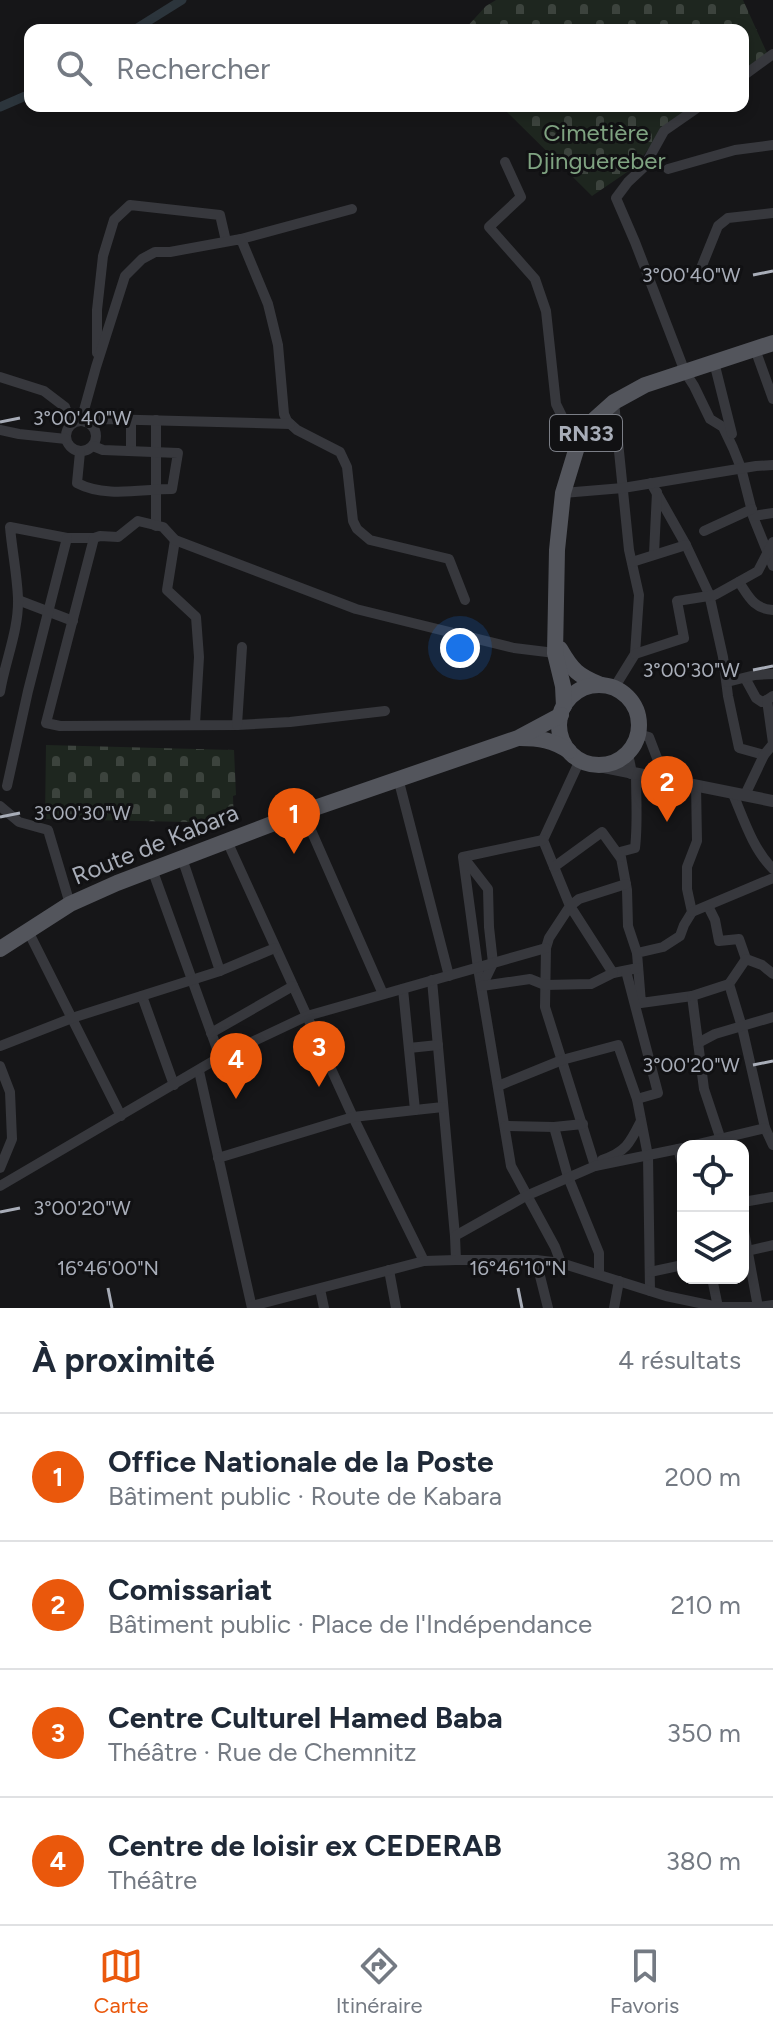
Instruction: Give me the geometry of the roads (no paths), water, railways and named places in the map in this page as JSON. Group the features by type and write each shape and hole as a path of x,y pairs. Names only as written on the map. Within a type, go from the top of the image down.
{"main road":[{"name":"RN33","path":"563,710 563,686 555,646 557,550 563,493 577,447 595,419 614,402 645,385 773,343"},
{"path":"518,738 555,742 581,759 606,765 627,754 634,745 639,723 632,702 624,694 583,678 570,667 555,646"},
{"path":"581,759 562,740 563,710 580,690 591,686 608,687"},
{"name":"Route de Kabara","path":"0,949 70,904 152,869 303,812 518,738 563,710"}],"street":[{"path":"749,72 773,54"},
{"path":"691,112 664,131 644,167 616,198 685,372 710,419 723,427 739,464"},
{"path":"668,169 735,150 773,145"},
{"path":"505,162 521,197 489,227 535,279 546,311 556,404 577,447"},
{"path":"98,361 97,310 103,256 114,220 130,205 220,215 226,241"},
{"path":"79,422 125,276 142,259 155,252 241,239 352,209"},
{"path":"699,273 718,226 728,218 773,213"},
{"path":"241,239 268,304 278,345 284,414 290,424 344,457 353,521 357,529 370,540 449,559 465,600"},
{"path":"755,349 773,399"},
{"path":"714,362 753,513 771,548 773,566"},
{"path":"0,377 44,391 79,422 94,427 96,442 80,452 71,448 66,439 68,428 79,422 102,419 290,424"},
{"path":"614,402 629,550 639,595 635,654"},
{"path":"131,420 131,451"},
{"path":"156,420 156,526"},
{"path":"0,430 66,439"},
{"path":"80,452 77,483 84,486 100,492 172,489 178,453 103,450 93,446"},
{"path":"563,493 654,488 739,464 773,465"},
{"path":"654,488 710,596 739,748 764,755"},
{"path":"654,488 654,554"},
{"path":"704,531 753,513 773,513"},
{"path":"0,692 12,647 18,600 10,527 67,538 118,537 138,521 163,527 175,540 356,609 514,648 555,646"},
{"path":"7,786 67,538"},
{"path":"94,538 46,723 60,726 237,725 385,711"},
{"path":"175,540 167,590 196,617 199,657 195,724"},
{"path":"632,562 686,545"},
{"path":"608,687 635,654 684,638 677,601 710,596 739,582 758,571 771,548"},
{"path":"739,582 756,605 761,609 773,610"},
{"path":"18,600 73,621"},
{"path":"237,725 242,647"},
{"path":"727,682 773,674"},
{"path":"745,678 756,698 762,702 770,698 773,744 739,794 751,836 773,869"},
{"path":"638,734 649,737 665,779"},
{"path":"627,754 634,773 638,824 635,848 620,852 626,884 628,926 637,953 641,1003 692,996 729,984 746,959"},
{"path":"613,973 570,906 543,840 581,759 773,801"},
{"path":"398,778 449,976"},
{"path":"692,912 687,889 687,867 697,841 696,785"},
{"path":"0,806 19,822 48,830 70,904"},
{"path":"303,812 383,994"},
{"path":"554,867 602,832 621,858"},
{"path":"463,857 543,840"},
{"path":"227,841 353,1117 424,1261"},
{"path":"463,857 488,889 493,963 482,986"},
{"path":"463,857 511,1166 561,1263"},
{"path":"182,858 220,971"},
{"path":"152,869 220,1057"},
{"path":"637,953 663,947 680,936 692,912 773,878"},
{"path":"595,1164 545,1007 546,948 570,906 579,899 626,884"},
{"path":"708,906 715,920 719,941 739,939 746,959"},
{"path":"28,931 121,1116"},
{"path":"0,1046 72,1018 220,971 275,948"},
{"path":"0,1186 220,1057 307,1016 546,948"},
{"path":"746,959 762,965 773,974"},
{"path":"482,986 530,979 545,985 591,984 613,973 638,968"},
{"path":"626,971 658,1093 637,1099"},
{"path":"432,980 456,1260"},
{"path":"729,984 767,1111 765,1128 773,1145"},
{"path":"211,1033 293,986"},
{"path":"403,989 415,1110"},
{"path":"142,996 174,1085"},
{"path":"692,996 704,1089 721,1140"},
{"path":"698,1043 715,1034 773,1017"},
{"path":"409,1048 438,1045"},
{"path":"498,1086 562,1060 618,1045 637,1099 648,1156 650,1291"},
{"path":"0,1066 10,1092 12,1139 0,1168"},
{"path":"199,1071 252,1307 424,1261 456,1260 561,1263 650,1291 718,1307 773,1305"},
{"path":"218,1158 353,1117 443,1107"},
{"path":"455,1236 526,1196 624,1150 641,1121"},
{"path":"505,1126 583,1124"},
{"path":"554,1127 568,1177 599,1253 599,1274"},
{"path":"728,1140 765,1128"},
{"path":"595,1164 677,1150"},
{"path":"749,1201 773,1198"},
{"path":"749,1251 773,1245"},
{"path":"536,1260 548,1308"},
{"path":"650,1272 677,1266"},
{"path":"749,1269 758,1307"},
{"path":"389,1270 396,1308"},
{"path":"613,1308 619,1281"},
{"path":"713,1284 718,1307"},
{"path":"320,1289 324,1308"}],"waterway":[{"path":"144,24 182,0"},
{"path":"0,107 24,97"}],"place":[{"name":"Comissariat","path":"667,822"},
{"name":"Office Nationale de la Poste","path":"294,854"},
{"name":"Centre Culturel Hamed Baba","path":"319,1087"},
{"name":"Centre de loisir ex CEDERAB","path":"236,1099"}],"park label":[{"name":"Cimetière Djinguereber","path":"596,146"}]}
